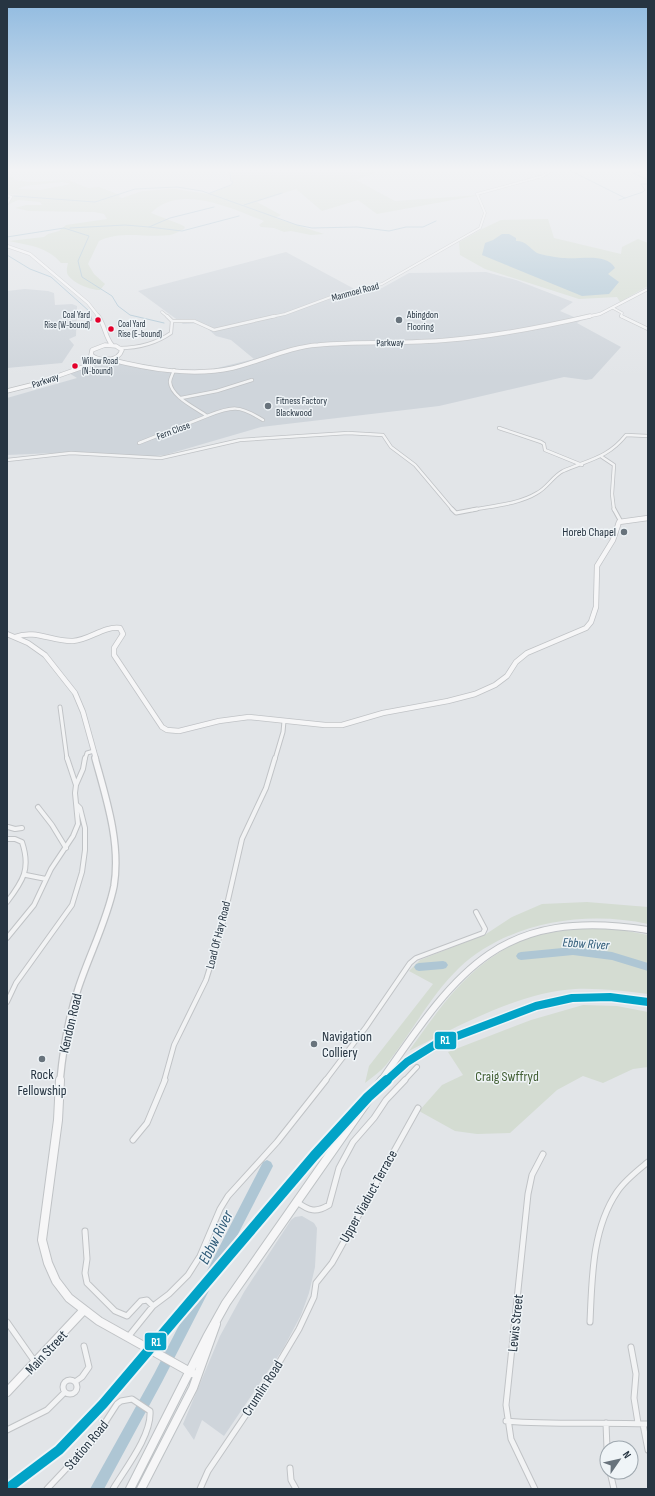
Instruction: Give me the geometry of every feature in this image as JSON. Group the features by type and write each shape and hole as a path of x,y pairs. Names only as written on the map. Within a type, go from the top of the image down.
{"main road":[{"path":"141,1489 177,1424 202,1346 219,1314 420,1023 447,989 466,970 492,951 514,939 549,927 600,924 648,930"},
{"path":"130,1489 194,1374"}],"street":[{"name":"Manmoel Road","path":"172,321 184,319 198,321 206,324 214,330 284,314 331,297 382,284 421,261 458,242 463,238"},
{"path":"7,246 30,254 88,304 101,320 107,334 107,339 121,352 128,364"},
{"name":"Parkway","path":"108,359 128,364 174,370 215,371 242,365 299,347 334,343 400,342 488,336 533,329 590,317 613,308 648,289"},
{"path":"613,308 622,313 621,316 648,329"},
{"path":"82,366 108,359 131,348 158,342 164,338 171,333 172,321 162,312"},
{"path":"102,346 107,339"},
{"path":"93,357 91,351 102,346 112,345"},
{"path":"93,357 103,360"},
{"path":"82,366 93,357"},
{"name":"Parkway","path":"7,391 35,384 82,366"},
{"name":"Fern Close","path":"174,370 170,384 174,392 207,416"},
{"path":"181,398 217,391 252,380"},
{"name":"Fern Close","path":"139,443 231,407 245,409 263,420"},
{"path":"499,428 541,442 544,444 545,450 582,465"},
{"path":"7,460 71,453 161,458 240,440 348,433 383,435 391,447 415,465 456,513 521,500 538,493 561,472 602,457 619,444 626,435 648,436"},
{"path":"602,457 614,465 612,496 616,516 620,520"},
{"path":"620,520 648,518"},
{"path":"15,637 24,634 58,640 78,640 112,627 120,628 124,634 114,648 114,655 162,726 167,730 178,731 241,717 325,725 350,724 383,713 462,698 495,685 507,676 516,662 527,653 582,631 588,626 596,606 597,567 600,558 614,539 620,520"},
{"name":"Kendon Road","path":"7,634 15,637 45,655 75,693 83,712 110,812 115,854 114,885 108,908 68,1020 63,1048 58,1120 42,1240 48,1263 56,1281 69,1298 84,1311 194,1374"},
{"path":"60,707 69,774 76,784"},
{"name":"Load Of Hay Road","path":"133,1140 147,1123 168,1071 174,1044 206,980 220,935 236,858 242,839 266,788 283,732 284,721"},
{"path":"7,938 34,906 46,879 66,848 78,824 75,793 76,784 83,769 84,758 87,754 94,751"},
{"path":"7,1002 16,983 72,905 82,872 85,850 85,828 80,808 76,805"},
{"path":"38,807 52,825 66,848"},
{"path":"8,827 15,829 22,828"},
{"path":"7,902 27,872 22,842 9,839 15,829"},
{"path":"26,875 46,879"},
{"path":"128,1337 153,1306 169,1294 188,1275 200,1256 220,1209 228,1196 237,1184 277,1142 298,1116 366,1027 402,973 416,958 483,933 485,929 476,912"},
{"path":"296,1201 309,1211 317,1212 329,1205 340,1168 352,1142 374,1118 386,1100 417,1067"},
{"name":"Upper Viaduct Terrace","path":"316,1283 332,1263 388,1158 418,1108"},
{"name":"Lewis Street","path":"535,1489 510,1439 506,1421 528,1194 532,1175 543,1154"},
{"path":"590,1322 592,1282 598,1245 605,1216 617,1192 648,1162"},
{"path":"85,1231 87,1259 85,1273 87,1283 115,1311 122,1315 127,1316 141,1301 147,1300 153,1306"},
{"name":"Crumlin Road","path":"200,1489 208,1471 264,1388 299,1329 314,1297 316,1283"},
{"name":"Main Street","path":"7,1392 36,1364 84,1311"},
{"path":"7,1322 36,1364"},
{"path":"7,1430 52,1407 59,1402 65,1392 63,1387 65,1383 70,1380 75,1382 82,1378 89,1367 84,1346"},
{"path":"631,1347 636,1374 634,1398 643,1424 648,1450"},
{"path":"65,1392 69,1394 73,1392 76,1388 75,1382"},
{"name":"Station Road","path":"47,1489 95,1438 117,1404 129,1398 135,1400 149,1410 152,1416 148,1427 113,1489"},
{"path":"506,1421 546,1424 643,1424"},
{"path":"606,1423 607,1440"},
{"path":"290,1468 291,1480 296,1489"}],"shaded area":[{"path":"286,252 360,292 382,288 409,273 486,272 516,280 573,302 560,311 574,317 580,321 577,323 621,347 592,379 586,380 564,377 439,406 261,427 165,455 147,457 77,452 7,455 7,398 77,378 69,373 88,365 111,361 142,367 205,371 254,359 231,340 216,336 201,323 183,324 138,291"},
{"path":"25,289 54,293 55,305 72,304 77,306 76,336 69,339 74,345 62,363 7,368 7,291"},
{"path":"302,1216 314,1223 317,1228 315,1267 309,1293 301,1315 283,1349 224,1436 202,1420 194,1440 183,1424 220,1336 244,1292 291,1220 295,1217"}],"green space":[{"path":"37,238 108,238 99,241 88,264 94,274 105,284 100,290 82,286 68,275 68,263 61,263 50,253 44,250 9,241"},
{"path":"466,238 554,238 621,254 622,247 638,239 648,243 648,286 620,302 617,297 579,299 485,269 460,255 459,242"},
{"path":"587,902 648,907 648,924 599,918 573,920 524,930 500,940 479,952 459,968 439,991 386,1065 365,1083 369,1066 433,984 409,971 420,960 486,934 512,917 542,904"},
{"path":"588,927 622,930 648,935 648,994 612,990 575,989 533,996 511,1003 469,1021 409,1051 431,1020 454,992 480,966 495,955 512,945 530,938 549,933"},
{"name":"Craig Swffryd","path":"583,1005 617,1006 648,1012 648,1067 633,1069 603,1083 583,1076 557,1090 510,1133 477,1134 455,1131 419,1111 442,1085 463,1075 448,1052 531,1020"}],"water":[{"path":"496,238 516,238 516,241 525,243 537,253 543,255 562,258 599,258 605,260 611,263 615,268 608,274 619,282 609,294 582,296 482,255 485,243"}],"waterway":[{"path":"88,238 78,261 82,277 112,296 118,306 130,315 164,323"},
{"path":"7,255 30,269 51,277 89,311 92,320 89,321"},
{"name":"Ebbw River","path":"521,956 573,951 612,956 648,967"},
{"name":"Ebbw River","path":"419,967 443,965"},
{"name":"Ebbw River","path":"97,1489 158,1378 267,1166"}],"transit line":[{"name":"R1","path":"7,1489 59,1450 103,1404 314,1156 368,1097 407,1062 436,1044 536,1006 572,998 610,997 648,1002"}],"place":[{"name":"Coal Yard Rise (W-bound)","path":"98,320"},
{"name":"Abingdon Flooring","path":"399,320"},
{"name":"Coal Yard Rise (E-bound)","path":"111,329"},
{"name":"Willow Road (N-bound)","path":"75,366"},
{"name":"Fitness Factory Blackwood","path":"268,406"},
{"name":"Horeb Chapel","path":"624,532"},
{"name":"Navigation Colliery","path":"314,1044"},
{"name":"Rock Fellowship","path":"42,1059"}]}
